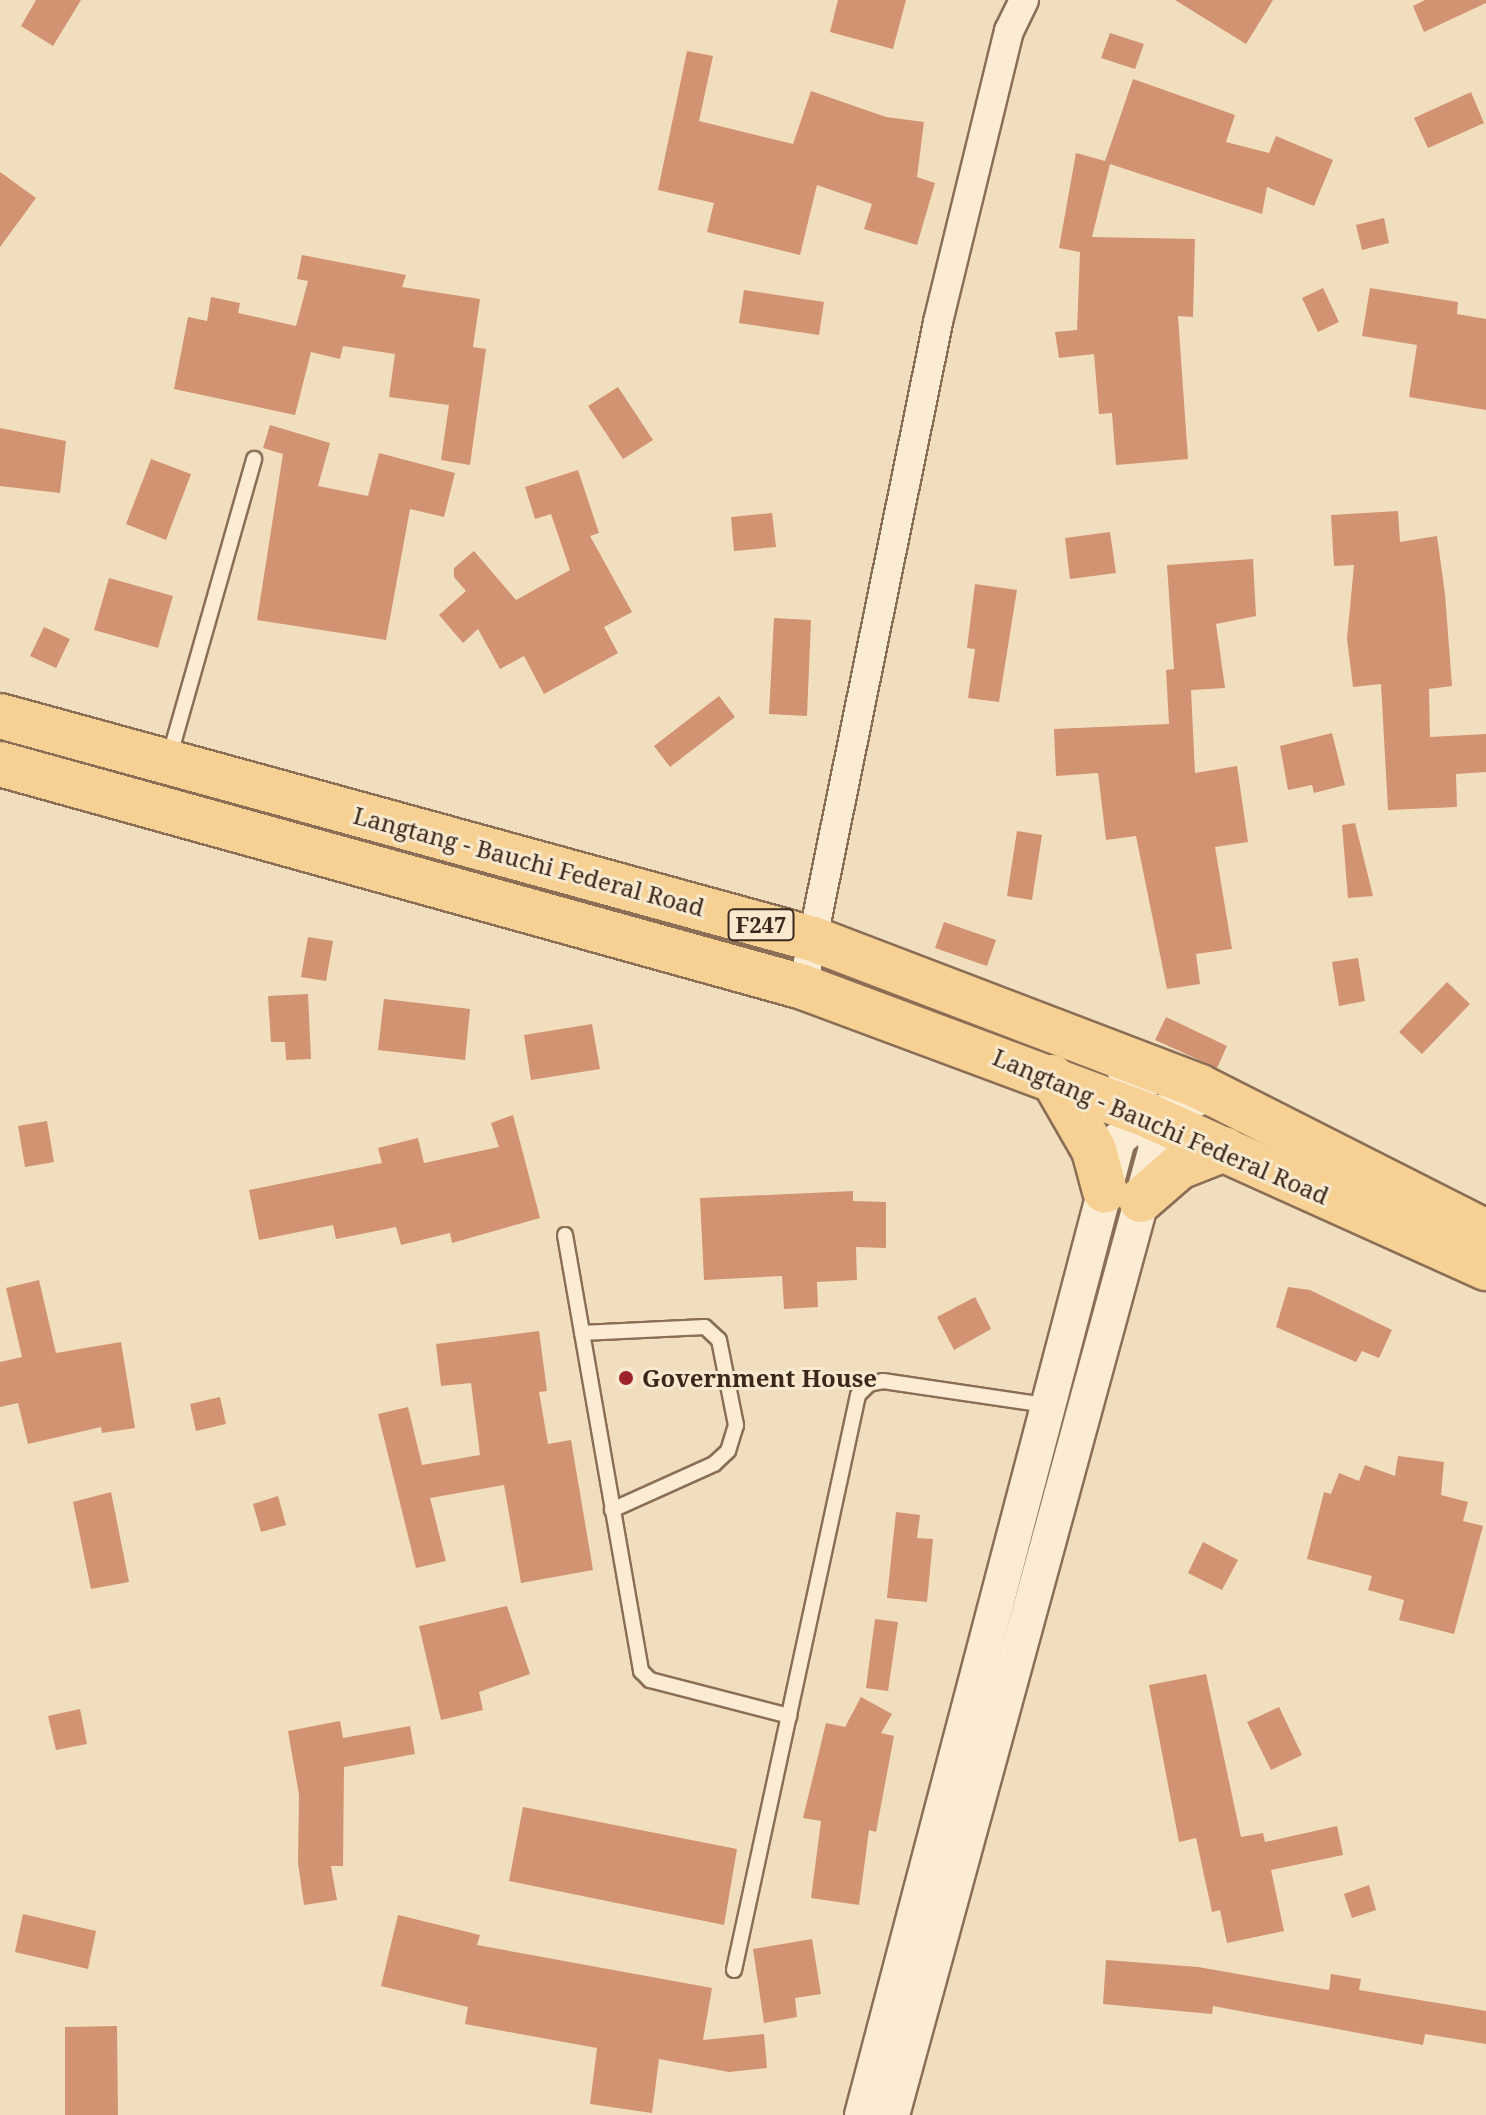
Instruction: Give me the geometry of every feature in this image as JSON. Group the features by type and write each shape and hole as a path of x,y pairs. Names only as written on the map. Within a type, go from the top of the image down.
{"main road":[{"name":"Langtang - Bauchi Federal Road","path":"0,716 813,939 1214,1093 1486,1232"},
{"name":"Langtang - Bauchi Federal Road","path":"0,764 803,987 1052,1077 1149,1116 1486,1268"},
{"path":"1052,1077 1123,1196 1179,1167 1225,1149"}],"street":[{"path":"803,987 938,322 1009,31 1024,0"},
{"path":"1116,1054 1149,1116"},
{"path":"892,2115 1123,1196 1118,1140 1149,1116 1214,1093"},
{"path":"862,2115 1046,1405 1123,1196"}],"lane":[{"path":"168,762 254,459"},
{"path":"565,1235 641,1671 650,1680 789,1716"},
{"path":"582,1333 705,1327 719,1340 736,1425 728,1451 714,1464 612,1510"},
{"path":"734,1970 858,1395 869,1384 883,1381 1046,1405"}],"building":[{"path":"36,0 81,0 53,46 21,26"},
{"path":"838,0 906,0 893,49 830,32"},
{"path":"1175,0 1273,0 1246,44"},
{"path":"1425,0 1486,0 1486,3 1424,32 1413,6"},
{"path":"1110,33 1144,44 1135,69 1101,58"},
{"path":"687,51 713,56 699,121 793,144 811,91 886,117 924,122 917,177 935,183 917,245 864,229 872,204 817,185 800,255 707,232 714,203 658,190"},
{"path":"1133,79 1235,115 1226,142 1269,153 1276,136 1333,160 1314,206 1267,187 1262,214 1110,164 1092,237 1195,239 1193,317 1178,316 1188,459 1116,465 1112,413 1099,414 1094,354 1059,358 1055,332 1077,330 1080,252 1059,248 1076,153 1105,161"},
{"path":"1471,92 1484,123 1428,148 1414,118"},
{"path":"0,172 36,198 0,247"},
{"path":"1384,218 1389,243 1362,250 1356,225"},
{"path":"302,255 406,275 402,287 480,299 473,347 486,349 470,465 441,460 449,405 389,397 395,354 343,346 340,359 311,352 295,415 174,389 188,317 207,321 211,297 240,303 238,313 296,326 308,281 297,279"},
{"path":"1323,288 1339,322 1318,332 1302,298"},
{"path":"1370,288 1458,302 1457,314 1486,319 1486,410 1409,397 1417,345 1362,336"},
{"path":"744,290 824,302 819,335 739,323"},
{"path":"618,387 653,440 623,459 588,406"},
{"path":"270,425 330,443 318,486 368,496 379,453 455,473 444,517 410,509 386,640 257,620 283,454 263,448"},
{"path":"0,428 66,441 60,493 0,486"},
{"path":"151,459 191,474 166,540 126,524"},
{"path":"578,470 599,533 590,536 632,612 604,627 618,653 544,694 524,656 500,669 478,629 463,643 439,615 466,591 454,577 454,568 474,551 516,600 570,570 551,514 535,519 525,487"},
{"path":"1398,511 1400,542 1437,536 1452,686 1429,689 1430,737 1486,734 1486,772 1456,774 1457,807 1388,810 1381,684 1353,687 1347,639 1354,565 1334,566 1331,515"},
{"path":"772,513 776,547 734,551 731,517"},
{"path":"1110,532 1116,573 1070,579 1065,538"},
{"path":"1253,559 1256,616 1216,624 1225,688 1191,690 1195,773 1237,766 1248,842 1215,847 1232,949 1196,954 1200,984 1167,989 1136,836 1106,840 1098,773 1056,776 1054,729 1169,724 1166,670 1174,669 1167,565"},
{"path":"109,578 173,596 158,648 94,630"},
{"path":"975,584 1017,590 999,702 968,698 975,649 967,648"},
{"path":"774,618 811,620 807,716 769,714"},
{"path":"44,627 70,639 56,668 30,656"},
{"path":"719,696 735,717 670,767 654,746"},
{"path":"1332,733 1345,785 1314,793 1312,785 1288,790 1280,746"},
{"path":"1355,823 1373,896 1348,898 1342,825"},
{"path":"1017,831 1042,835 1032,900 1007,896"},
{"path":"944,922 996,940 987,966 935,948"},
{"path":"308,937 333,941 326,981 301,977"},
{"path":"1358,958 1365,1001 1339,1006 1332,962"},
{"path":"1447,982 1470,1004 1422,1054 1399,1032"},
{"path":"308,994 311,1059 286,1060 285,1042 271,1042 268,996"},
{"path":"384,999 470,1009 465,1060 378,1050"},
{"path":"1166,1017 1227,1046 1217,1068 1155,1040"},
{"path":"592,1024 600,1069 531,1080 524,1035"},
{"path":"513,1115 540,1218 452,1243 450,1233 401,1245 396,1227 336,1239 333,1225 259,1240 249,1190 382,1163 378,1148 418,1138 424,1163 499,1147 491,1123"},
{"path":"47,1121 54,1162 25,1167 18,1126"},
{"path":"853,1191 853,1201 886,1202 886,1248 856,1247 857,1280 817,1282 818,1307 784,1309 782,1276 704,1280 700,1198"},
{"path":"39,1280 56,1353 121,1342 135,1428 102,1433 101,1427 28,1444 18,1403 0,1407 0,1362 22,1357 6,1288"},
{"path":"1288,1287 1310,1290 1392,1330 1379,1358 1362,1351 1356,1362 1276,1327"},
{"path":"975,1297 991,1329 954,1350 937,1317"},
{"path":"539,1331 547,1391 539,1392 548,1444 571,1440 593,1570 521,1583 504,1485 430,1498 446,1561 416,1568 378,1414 408,1407 422,1465 480,1455 471,1383 441,1386 436,1344"},
{"path":"220,1397 226,1424 196,1431 190,1404"},
{"path":"1398,1456 1444,1462 1441,1495 1468,1502 1463,1521 1483,1526 1454,1634 1399,1620 1404,1600 1368,1590 1372,1576 1307,1559 1324,1492 1331,1494 1339,1473 1359,1481 1365,1465 1395,1476"},
{"path":"111,1492 129,1582 91,1589 73,1502"},
{"path":"278,1496 286,1525 261,1532 253,1504"},
{"path":"896,1512 920,1515 917,1538 933,1539 927,1602 887,1598"},
{"path":"1203,1542 1238,1560 1222,1590 1188,1573"},
{"path":"507,1606 530,1674 479,1692 483,1710 441,1720 419,1626"},
{"path":"875,1619 898,1622 888,1691 866,1688"},
{"path":"1206,1674 1241,1837 1263,1833 1265,1842 1337,1826 1343,1855 1271,1870 1284,1931 1227,1943 1220,1910 1212,1912 1196,1838 1179,1842 1149,1685"},
{"path":"861,1697 892,1714 881,1733 894,1736 876,1832 869,1830 859,1905 811,1898 821,1821 803,1818 826,1723 845,1727"},
{"path":"1279,1707 1302,1755 1271,1770 1247,1722"},
{"path":"80,1709 87,1744 56,1750 48,1716"},
{"path":"340,1721 343,1738 410,1726 415,1754 344,1767 343,1866 331,1866 337,1900 304,1905 298,1863 299,1795 288,1731"},
{"path":"523,1807 737,1849 724,1925 509,1881"},
{"path":"1369,1885 1376,1910 1352,1918 1344,1894"},
{"path":"23,1914 96,1931 88,1969 15,1952"},
{"path":"398,1915 480,1935 477,1945 712,1988 703,2040 764,2034 767,2068 729,2072 659,2059 652,2113 590,2104 597,2048 465,2024 468,2007 381,1986"},
{"path":"812,1939 821,1994 795,1998 797,2017 764,2023 753,1949"},
{"path":"1106,1960 1198,1967 1329,1990 1331,1974 1361,1979 1359,1990 1486,2011 1486,2044 1425,2034 1423,2045 1213,2006 1212,2014 1103,2004"},
{"path":"117,2026 118,2115 65,2115 65,2027"}],"place":[{"name":"Government House","path":"626,1378"}]}
